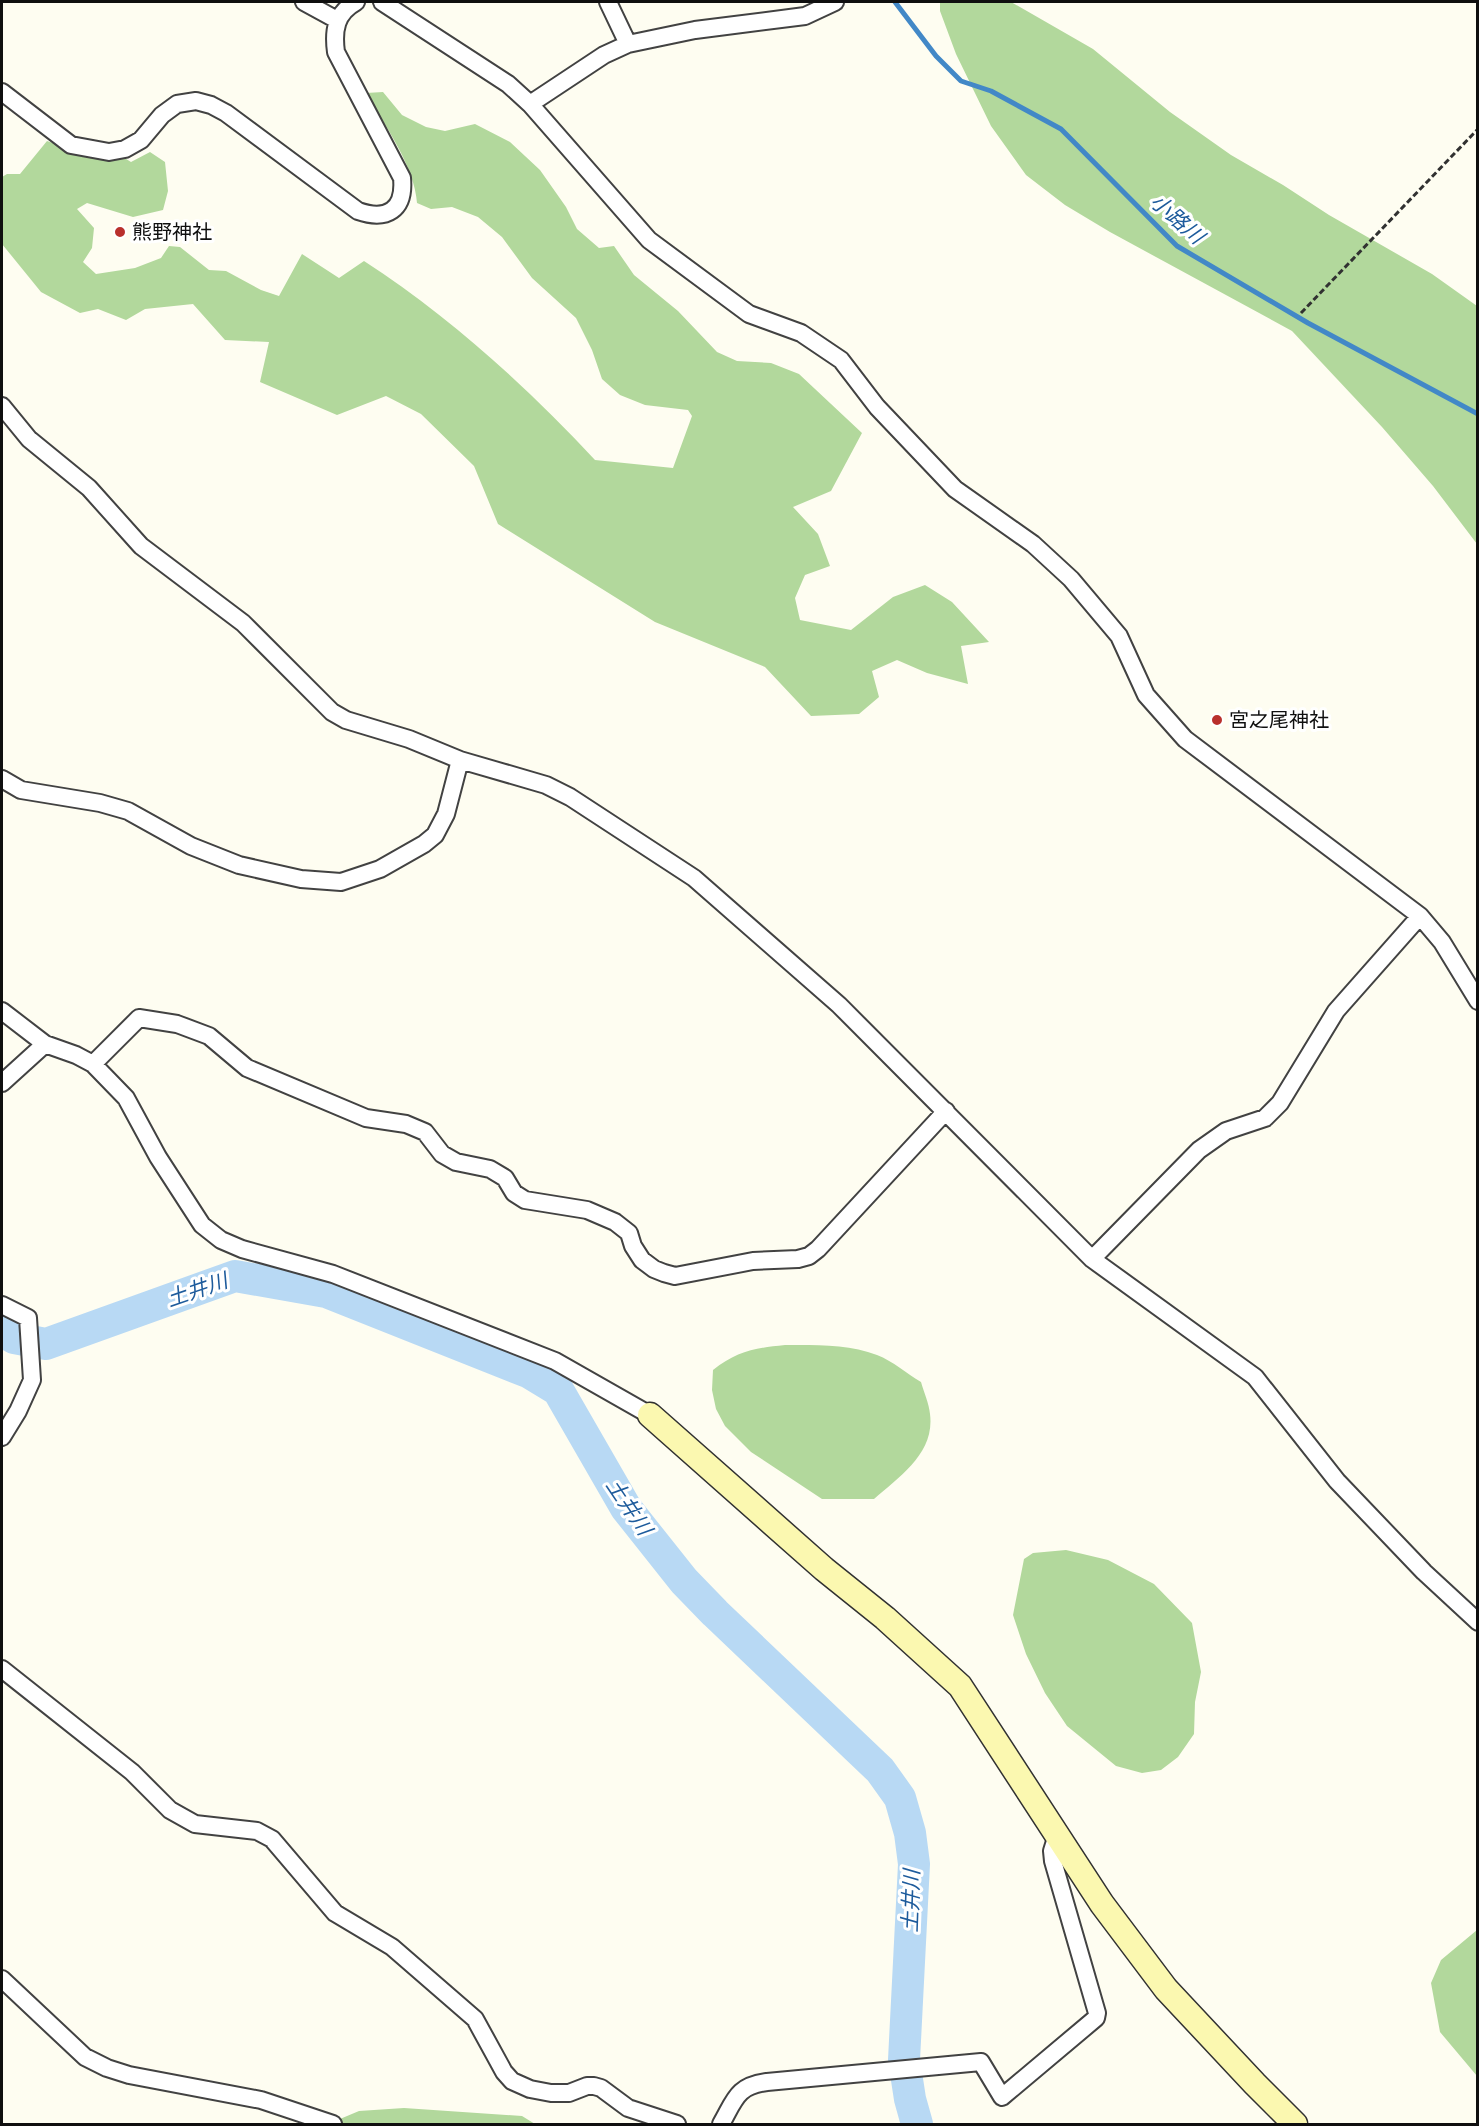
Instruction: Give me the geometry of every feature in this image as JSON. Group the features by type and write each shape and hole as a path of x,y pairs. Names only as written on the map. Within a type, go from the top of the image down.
{"street":[{"path":"304,2 337,20"},
{"path":"2,92 71,145 109,152 125,149 141,140 162,115 177,104 196,101 211,105 226,113 358,211 371,216 383,216 400,202 404,190 402,178 336,52 334,39 337,20 348,6 356,2"},
{"path":"382,2 484,66 508,84 530,104 649,240 749,314 801,333 842,360 877,407 955,489 1033,544 1071,579 1119,636 1146,695 1185,740 1420,916 1442,942 1478,1001"},
{"path":"608,2 628,44"},
{"path":"530,104 604,55 628,44 695,30 805,16 835,2"},
{"path":"2,406 29,439 89,488 141,546 243,623 332,712 346,720 409,740 460,760 546,785 694,878 839,1005 1092,1259 1255,1377 1337,1481 1424,1572 1478,1623"},
{"path":"2,779 21,790 100,803 128,811 191,846 239,865 301,879 341,882 380,869 424,844 435,835 446,814 460,760"},
{"path":"1092,1259 1199,1150 1226,1131 1265,1118 1280,1103 1336,1011 1420,916"},
{"path":"2,1011 45,1044 93,1064 126,1098 158,1157 202,1225 221,1240 242,1249 333,1274 555,1361 650,1415 824,1569 931,1657 960,1686 1101,1904 1166,1989 1295,2124"},
{"path":"93,1064 139,1018 177,1024 209,1036 247,1068 366,1118 406,1124 425,1132 442,1154 456,1162 490,1169 506,1178 514,1193 525,1200 587,1210 615,1222 629,1233 633,1246 642,1260 654,1269 675,1276 753,1261 798,1259 808,1256 946,1111"},
{"path":"2,1083 45,1044"},
{"path":"2,1305 28,1318 32,1380 18,1411 2,1437"},
{"path":"2,1669 132,1772 170,1810 195,1824 257,1831 272,1839 335,1913 392,1947 475,2019 504,2072 512,2080 530,2089 551,2093 569,2093 587,2086 594,2086 601,2088 628,2108 677,2124"},
{"path":"721,2124 739,2093 752,2084 894,2070 981,2062 1002,2097 1096,2018 1097,2013 1053,1861 1052,1851 1057,1835"},
{"path":"2,1979 85,2056 107,2068 129,2075 261,2100 333,2124"}],"path":[{"path":"1301,313 1478,129"}],"green space":[{"path":"940,2 1011,2 1093,49 1170,112 1231,155 1432,274 1477,306 1477,544 1433,486 1382,427 1292,331 1110,232 1065,205 1026,175 991,126 956,54 940,11"},
{"path":"383,92 402,115 426,127 445,131 475,124 510,142 540,170 566,207 577,229 599,248 614,246 634,275 678,311 717,352 737,361 771,363 799,374 862,433 831,491 793,507 818,534 830,566 805,575 795,598 800,620 851,630 893,597 925,585 952,602 989,642 961,646 968,684 927,673 897,660 872,671 879,697 859,714 811,716 765,667 655,622 498,524 474,466 421,414 386,396 337,415 260,382 269,342 225,340 193,304 145,309 126,320 98,309 80,313 41,292 2,244 2,177 7,174 20,174 47,141 65,147 123,157 131,162 150,152 165,162 168,191 163,210 133,217 87,203 77,209 94,228 92,248 83,262 96,274 135,268 161,258 169,246 180,247 209,270 226,271 261,290 279,296 302,254 339,278 364,261 426,305 486,353 542,405 595,460 673,468 692,416 688,410 645,405 620,395 602,379 592,350 576,318 532,278 502,237 478,217 452,207 431,209 417,203 411,175 405,161 366,93"},
{"path":"785,1345 832,1346 866,1351 889,1361 921,1382 930,1414 927,1440 914,1462 874,1499 822,1499 751,1452 725,1426 716,1409 712,1390 713,1370 730,1358 747,1352"},
{"path":"1066,1550 1108,1560 1154,1584 1192,1623 1201,1672 1195,1702 1194,1734 1178,1757 1161,1770 1142,1773 1116,1766 1067,1726 1045,1693 1026,1654 1013,1615 1024,1559 1033,1553"},
{"path":"1477,1930 1477,2076 1440,2032 1431,1983 1441,1960"},
{"path":"404,2108 522,2116 535,2124 328,2124 359,2111"}],"waterway":[{"name":"小路川","path":"895,2 936,56 961,81 991,91 1061,129 1177,246 1308,323 1478,414"},
{"name":"土井川","path":"2,1331 14,1338 46,1344 235,1276 326,1292 530,1373 558,1390 626,1508 684,1581 880,1770 900,1798 910,1833 914,1864 904,2060 910,2099 917,2124"}],"place":[{"name":"熊野神社","path":"120,232"},
{"name":"宮之尾神社","path":"1217,720"}]}
